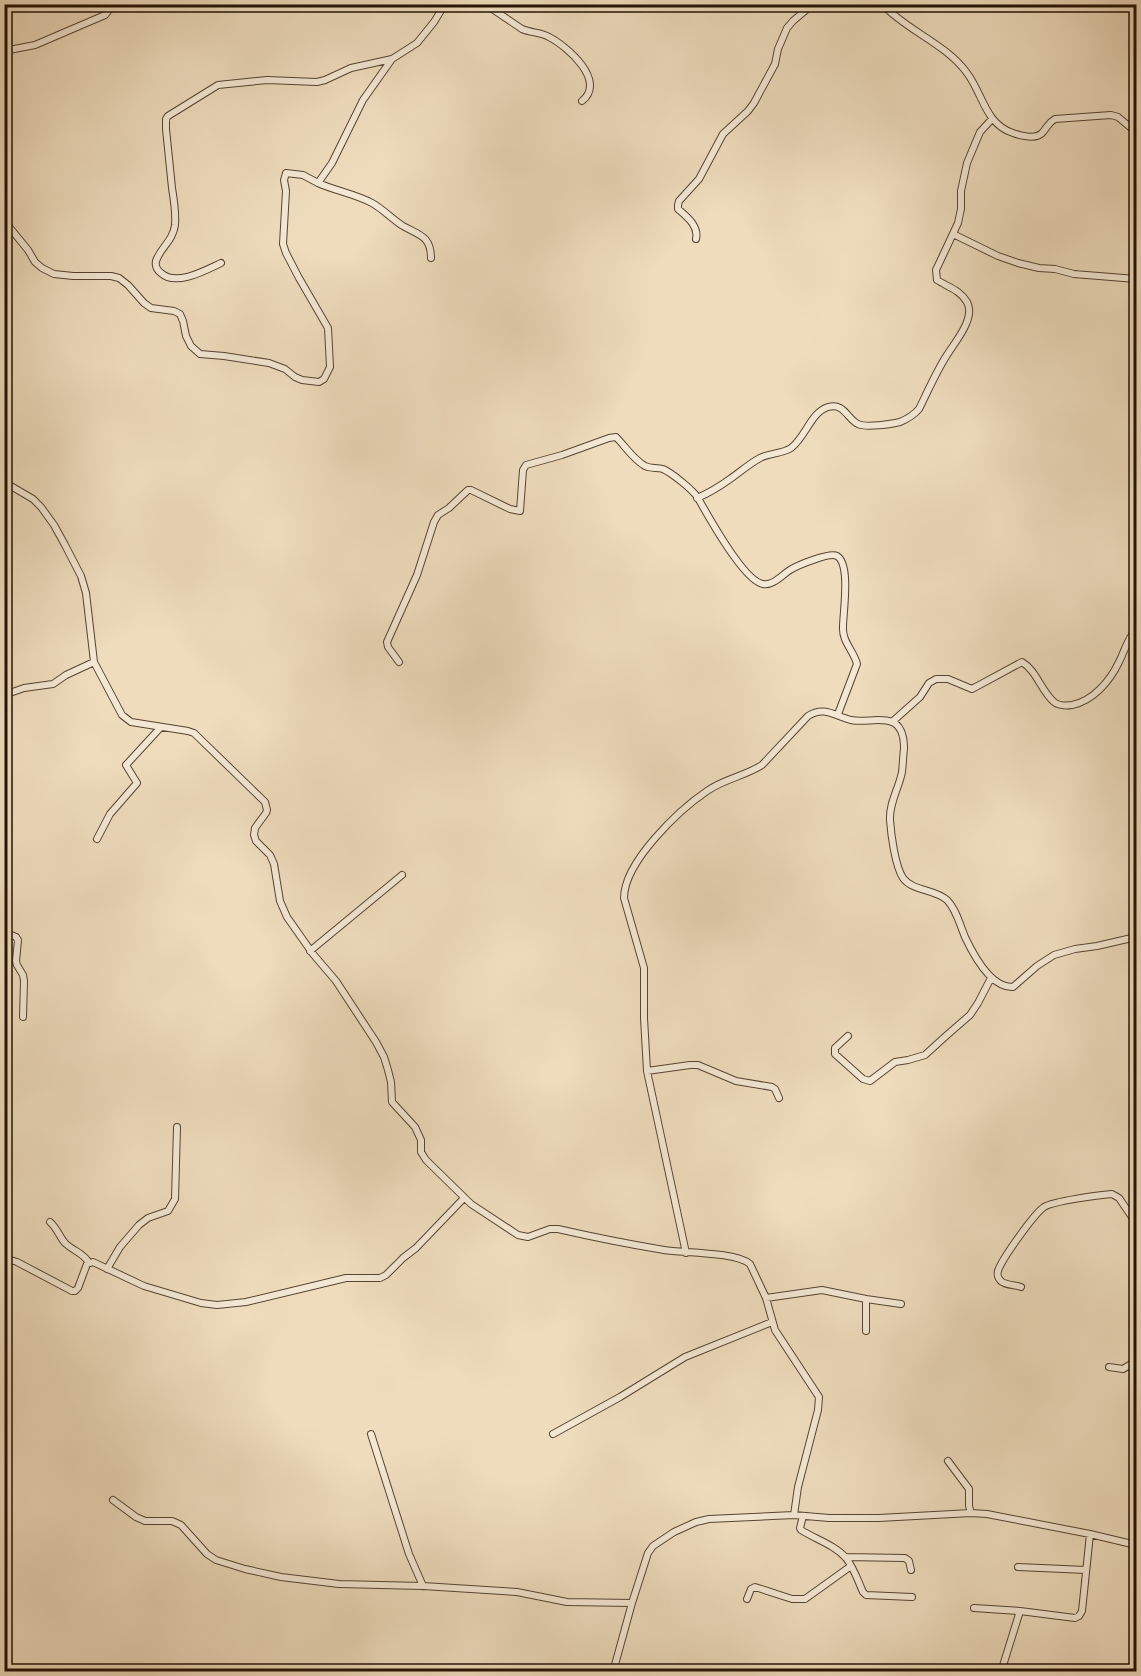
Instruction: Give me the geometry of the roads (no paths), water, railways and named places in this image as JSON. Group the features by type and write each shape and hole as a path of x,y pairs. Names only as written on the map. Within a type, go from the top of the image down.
{"street":[{"path":"4,52 35,45 105,15 114,4"},
{"path":"221,263 201,273 173,278 158,272 157,260 169,242 175,227 166,129 168,116 218,85 267,80 316,82 351,68 392,59 417,43 446,4"},
{"path":"485,4 529,32 546,35 555,40 581,63 591,89 587,98 582,101"},
{"path":"696,239 698,234 696,228 678,209 679,201 699,179 723,134 754,103 775,64 778,49 787,28 813,4"},
{"path":"882,4 894,17 954,58 967,73 992,119 1012,133 1034,137 1043,134 1049,122 1055,119 1111,114 1137,132"},
{"path":"318,183 332,163 363,100 392,59"},
{"path":"697,498 759,459 790,448 818,414 828,407 840,408 847,412 855,423 861,425 900,422 914,414 934,382 946,356 963,331 967,319 969,310 965,299 960,293 936,278 936,270 958,224 961,191 967,163 980,132 992,119"},
{"path":"4,218 35,262 42,268 54,274 119,278 152,308 174,311 180,315 191,346 200,354 269,363 285,369 302,380 319,382 324,379 330,367 328,328 286,254 283,244 285,175 291,173 303,175 374,204 401,225 428,241 431,258"},
{"path":"953,234 1018,263 1074,274 1137,279"},
{"path":"399,662 387,642 417,575 431,528 438,515 468,490 475,491 510,509 520,511 523,470 526,465 562,455 613,436 618,438 638,461 650,468 664,470 694,493 730,551 757,583 765,585 797,566 831,555 836,555 842,561 845,584 842,632 844,641 857,664 838,714"},
{"path":"4,482 33,499 41,507 54,525 81,576 86,593 94,662 122,715 131,722 188,731 194,734 265,802 266,813 255,828 254,835 256,841 270,855 274,864 280,901 287,917 310,951 336,981 376,1042 388,1070 392,1102 415,1127 421,1140 424,1157 464,1198 518,1235 528,1237 550,1229 558,1229 646,1247 746,1260 753,1269 779,1337 819,1397 818,1410 798,1487 794,1515"},
{"path":"892,722 920,696 929,683 936,679 948,679 972,689 1022,662 1028,666 1053,701 1062,706 1077,704 1092,696 1102,687 1113,673 1125,645 1137,629"},
{"path":"4,695 24,688 53,684 94,662"},
{"path":"686,1253 647,1071 644,968 624,898 625,885 652,841 671,820 708,790 762,765 813,713 838,714 852,720 892,722 901,729 904,736 902,771 890,812 893,841 901,875 908,882 947,900 972,950 992,978 1006,986 1013,987 1037,966 1054,956 1075,949 1137,937"},
{"path":"97,838 110,814 137,783 126,765 161,727"},
{"path":"310,951 402,875"},
{"path":"4,932 18,940 16,961 24,981 23,1017"},
{"path":"848,1035 835,1048 835,1054 863,1079 870,1081 896,1062 925,1055 970,1015 992,978"},
{"path":"647,1071 698,1065 736,1080 772,1087 779,1098"},
{"path":"107,1269 120,1247 139,1225 148,1218 168,1211 176,1199 177,1127"},
{"path":"1021,1287 1001,1282 998,1270 1026,1228 1045,1206 1112,1194 1119,1198 1137,1223"},
{"path":"4,1258 17,1262 72,1291 78,1288 85,1268 93,1262 128,1279 201,1303 217,1305 246,1302 346,1278 380,1278 389,1273 416,1248 464,1198"},
{"path":"50,1222 67,1245 86,1257 89,1263"},
{"path":"766,1298 822,1290 901,1304"},
{"path":"866,1299 866,1331"},
{"path":"553,1434 636,1388 685,1357 772,1322"},
{"path":"1109,1367 1123,1369 1137,1361"},
{"path":"371,1434 409,1554 423,1586"},
{"path":"948,1461 969,1489 971,1513"},
{"path":"113,1500 136,1518 145,1521 172,1521 181,1525 207,1554 216,1560 281,1577 339,1584 517,1592 567,1602 632,1604"},
{"path":"613,1671 648,1553 653,1546 674,1532 696,1522 709,1519 794,1515 879,1518 971,1513 1019,1519 1137,1545"},
{"path":"803,1516 801,1530 845,1557 866,1595 912,1597"},
{"path":"974,1608 1075,1618 1079,1616 1082,1611 1090,1534"},
{"path":"845,1557 905,1558 909,1561 911,1570"},
{"path":"747,1599 755,1587 792,1599 805,1599 852,1566"},
{"path":"1018,1567 1086,1570"},
{"path":"1001,1671 1020,1611"},
{"path":"4,1662 9,1671"}]}
